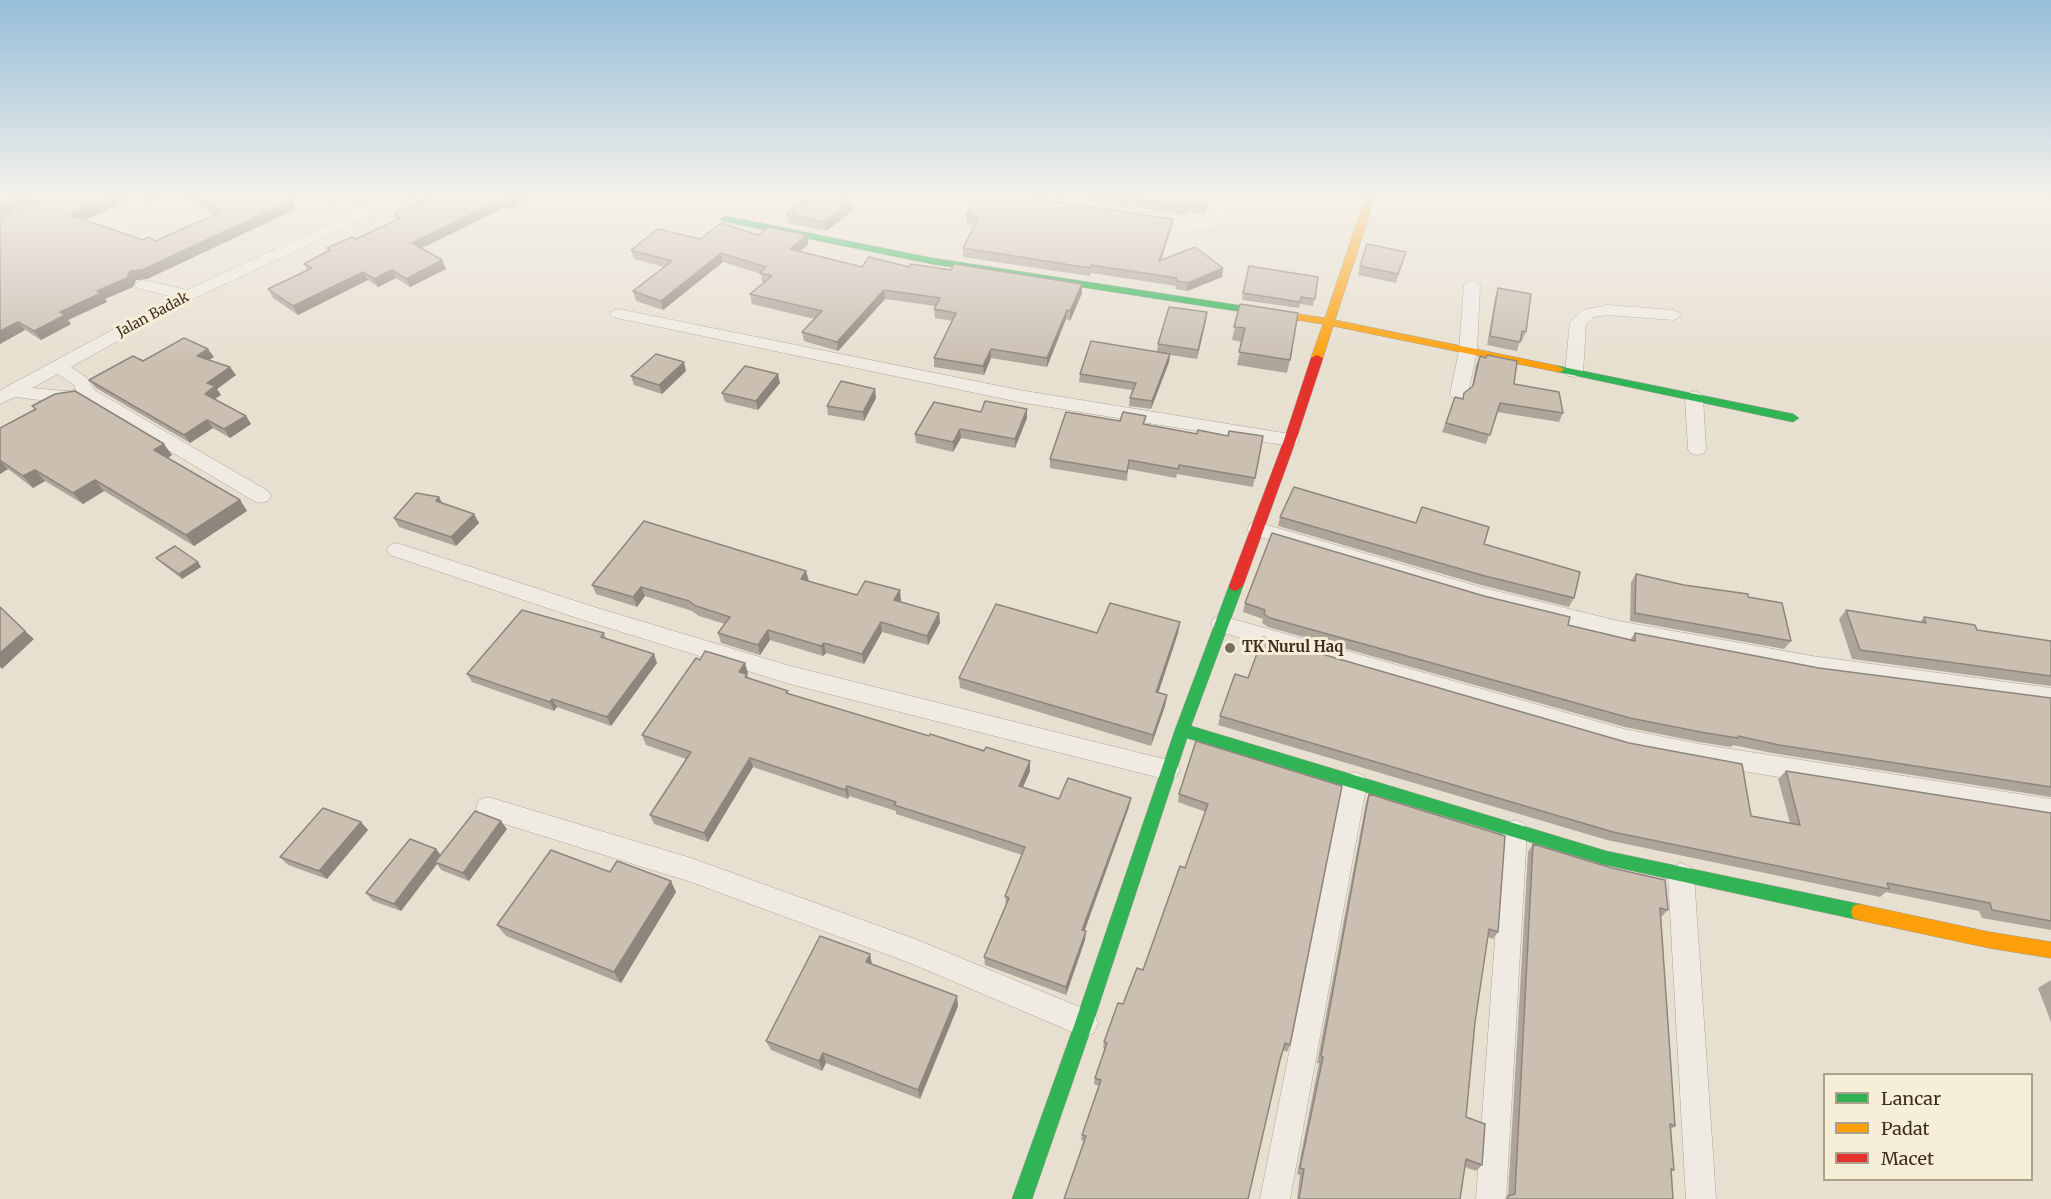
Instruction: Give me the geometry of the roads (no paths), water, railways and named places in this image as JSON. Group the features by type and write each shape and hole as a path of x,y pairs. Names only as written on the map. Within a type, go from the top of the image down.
{"street":[{"name":"Jalan Badak","path":"6,395 189,295 283,251"},
{"path":"882,251 932,261 1329,322 1793,418"},
{"path":"1022,1199 1084,1023 1168,770 1290,440 1352,251"},
{"path":"143,285 189,295"},
{"path":"1459,394 1468,351 1472,285"},
{"path":"1574,372 1578,322 1589,313 1607,309 1674,315"},
{"path":"618,314 1007,394 1290,440"},
{"path":"57,366 81,382 87,394 261,496"},
{"path":"6,395 65,397 87,394"},
{"path":"1694,397 1697,449"},
{"path":"1257,529 1480,595 1618,629 1812,665 2051,696"},
{"path":"397,550 591,614 790,675 1168,770"},
{"path":"1222,624 1624,739 1699,754 2051,810"},
{"path":"1182,730 1606,858 1989,940 2051,950"},
{"path":"1275,1199 1355,782"},
{"path":"488,808 703,874 915,952 1084,1023"},
{"path":"1491,1199 1515,831"},
{"path":"1681,875 1701,1199"}],"place":[{"name":"TK Nurul Haq","path":"1230,648"}]}
